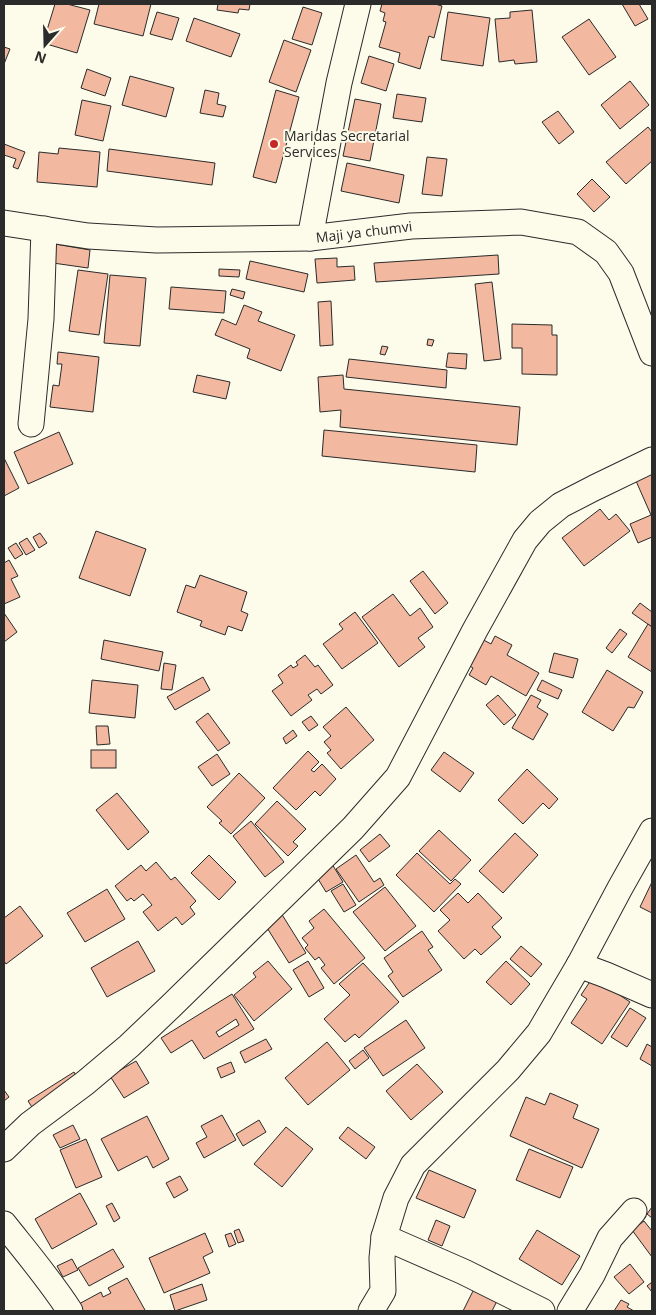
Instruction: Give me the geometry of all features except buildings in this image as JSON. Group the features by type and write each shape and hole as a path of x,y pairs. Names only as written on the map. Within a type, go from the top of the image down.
{"street":[{"path":"310,238 339,83 358,4"},
{"name":"Maji ya chumvi","path":"4,223 88,236 157,240 310,238 411,226 521,222 578,232 606,252 621,273 652,353"},
{"path":"31,424 41,319 44,229"},
{"path":"4,1149 30,1124 129,1046 353,828 398,778 475,630 525,540 540,522 561,505 652,460"},
{"path":"371,1311 383,1292 382,1258 384,1237 396,1198 413,1165 508,1070 538,1033 579,965 652,831"},
{"path":"579,965 652,995"},
{"path":"570,1311 592,1275 610,1238 634,1211"},
{"path":"4,1224 70,1311"},
{"path":"384,1237 464,1272 542,1311"}],"place":[{"name":"Maridas Secretarial Services","path":"274,144"}]}
